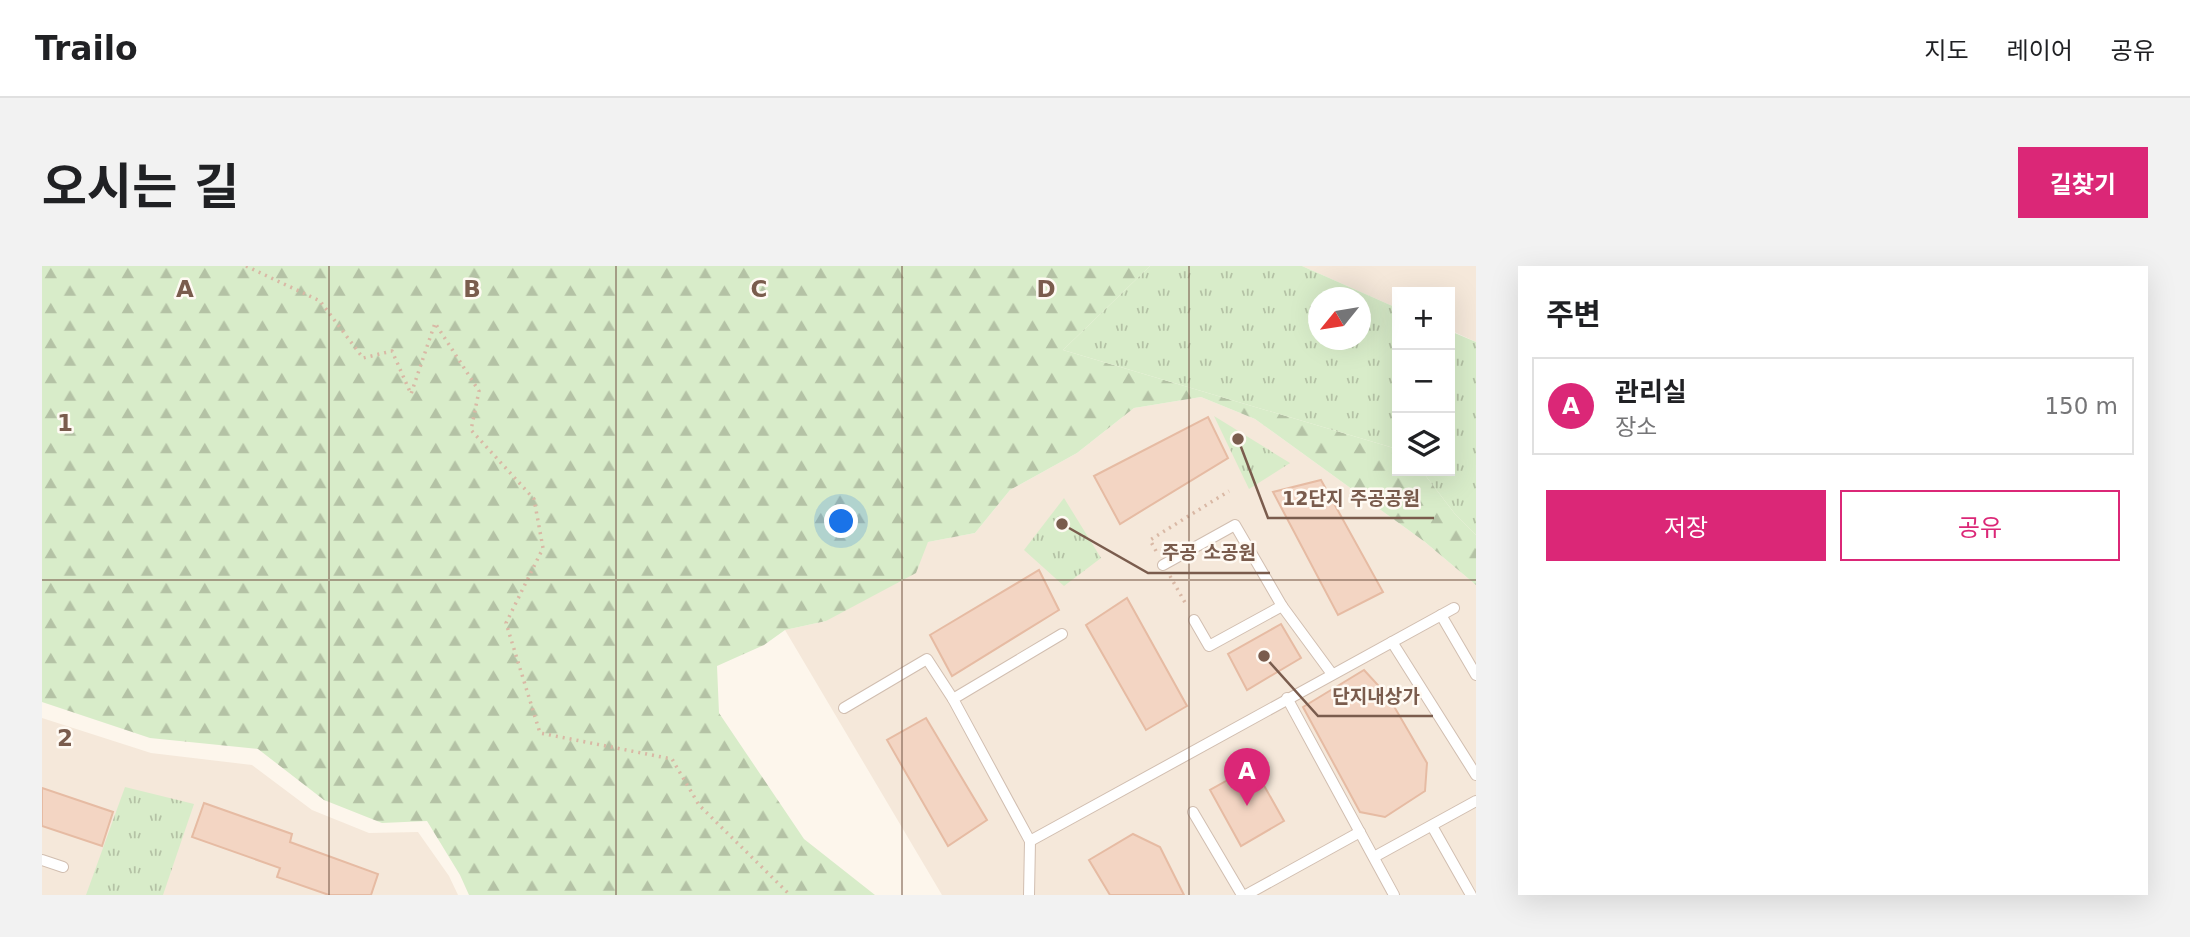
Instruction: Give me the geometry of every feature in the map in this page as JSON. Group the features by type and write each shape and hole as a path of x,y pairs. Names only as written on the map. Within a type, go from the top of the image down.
{"lane":[{"path":"1163,565 1235,525 1282,606 1332,674"},
{"path":"1194,620 1209,646 1282,606"},
{"path":"1030,841 1454,608"},
{"path":"1441,615 1476,675"},
{"path":"953,699 1062,634"},
{"path":"1392,642 1476,775"},
{"path":"844,708 927,659 953,699 1030,841 1029,895"},
{"path":"1287,698 1394,895"},
{"path":"1374,857 1476,802"},
{"path":"1193,812 1244,895 1360,832"},
{"path":"1432,826 1471,895"},
{"path":"42,860 63,867"}],"path":[{"path":"246,266 320,301 363,358 392,351 411,394 435,323 480,391 471,430 534,499 543,548 506,623 540,733 672,758 699,805 790,895"},
{"path":"1150,540 1230,491"}],"shaded area":[{"path":"1302,266 1476,266 1476,342 1455,332 1455,287 1392,287 1392,306 1371,297 1371,287 1350,287"},
{"path":"1201,397 1255,419 1425,542 1476,585 1476,895 942,895 785,630 826,621 928,542 975,533 1010,490 1077,453 1134,408"},
{"path":"42,718 151,753 252,765 312,810 369,833 418,832 449,876 458,895 42,895"}],"green space":[{"path":"42,266 1150,266 1063,350 1392,448 1392,476 1426,476 1455,514 1476,535 1476,585 1425,542 1255,419 1201,397 1134,408 1077,453 1010,490 975,533 928,542 916,573 826,621 785,630 764,645 717,666 719,713 804,839 875,895 469,895 427,821 382,823 324,800 258,749 150,738 42,702"},
{"path":"1150,266 1302,266 1350,287 1308,287 1308,350 1371,350 1371,297 1392,306 1392,448 1063,350"},
{"path":"1455,333 1476,342 1476,535 1455,514 1426,476 1455,476"},
{"path":"1214,416 1290,463 1249,489"},
{"path":"1064,498 1101,558 1064,586 1024,550"},
{"path":"125,787 194,804 163,895 86,895"}],"building":[{"path":"1208,417 1228,458 1120,524 1094,476"},
{"path":"1321,480 1383,592 1338,615 1273,492"},
{"path":"1039,570 1059,610 952,676 930,635"},
{"path":"1127,598 1187,706 1146,730 1086,625"},
{"path":"1281,624 1301,658 1247,690 1228,654"},
{"path":"1364,670 1388,696 1427,763 1425,791 1385,817 1360,812 1303,707"},
{"path":"926,718 987,820 948,846 887,740"},
{"path":"1253,766 1284,821 1241,846 1210,790"},
{"path":"42,788 113,812 102,846 42,826"},
{"path":"204,803 292,834 290,842 378,874 371,895 329,895 277,877 280,868 192,837"},
{"path":"1133,834 1160,847 1184,895 1110,895 1089,860"}],"place":[{"name":"12단지 주공공원","path":"1238,439"},
{"name":"주공 소공원","path":"1062,524"},
{"name":"단지내상가","path":"1264,656"},
{"name":"관리실","path":"1247,806"}]}
